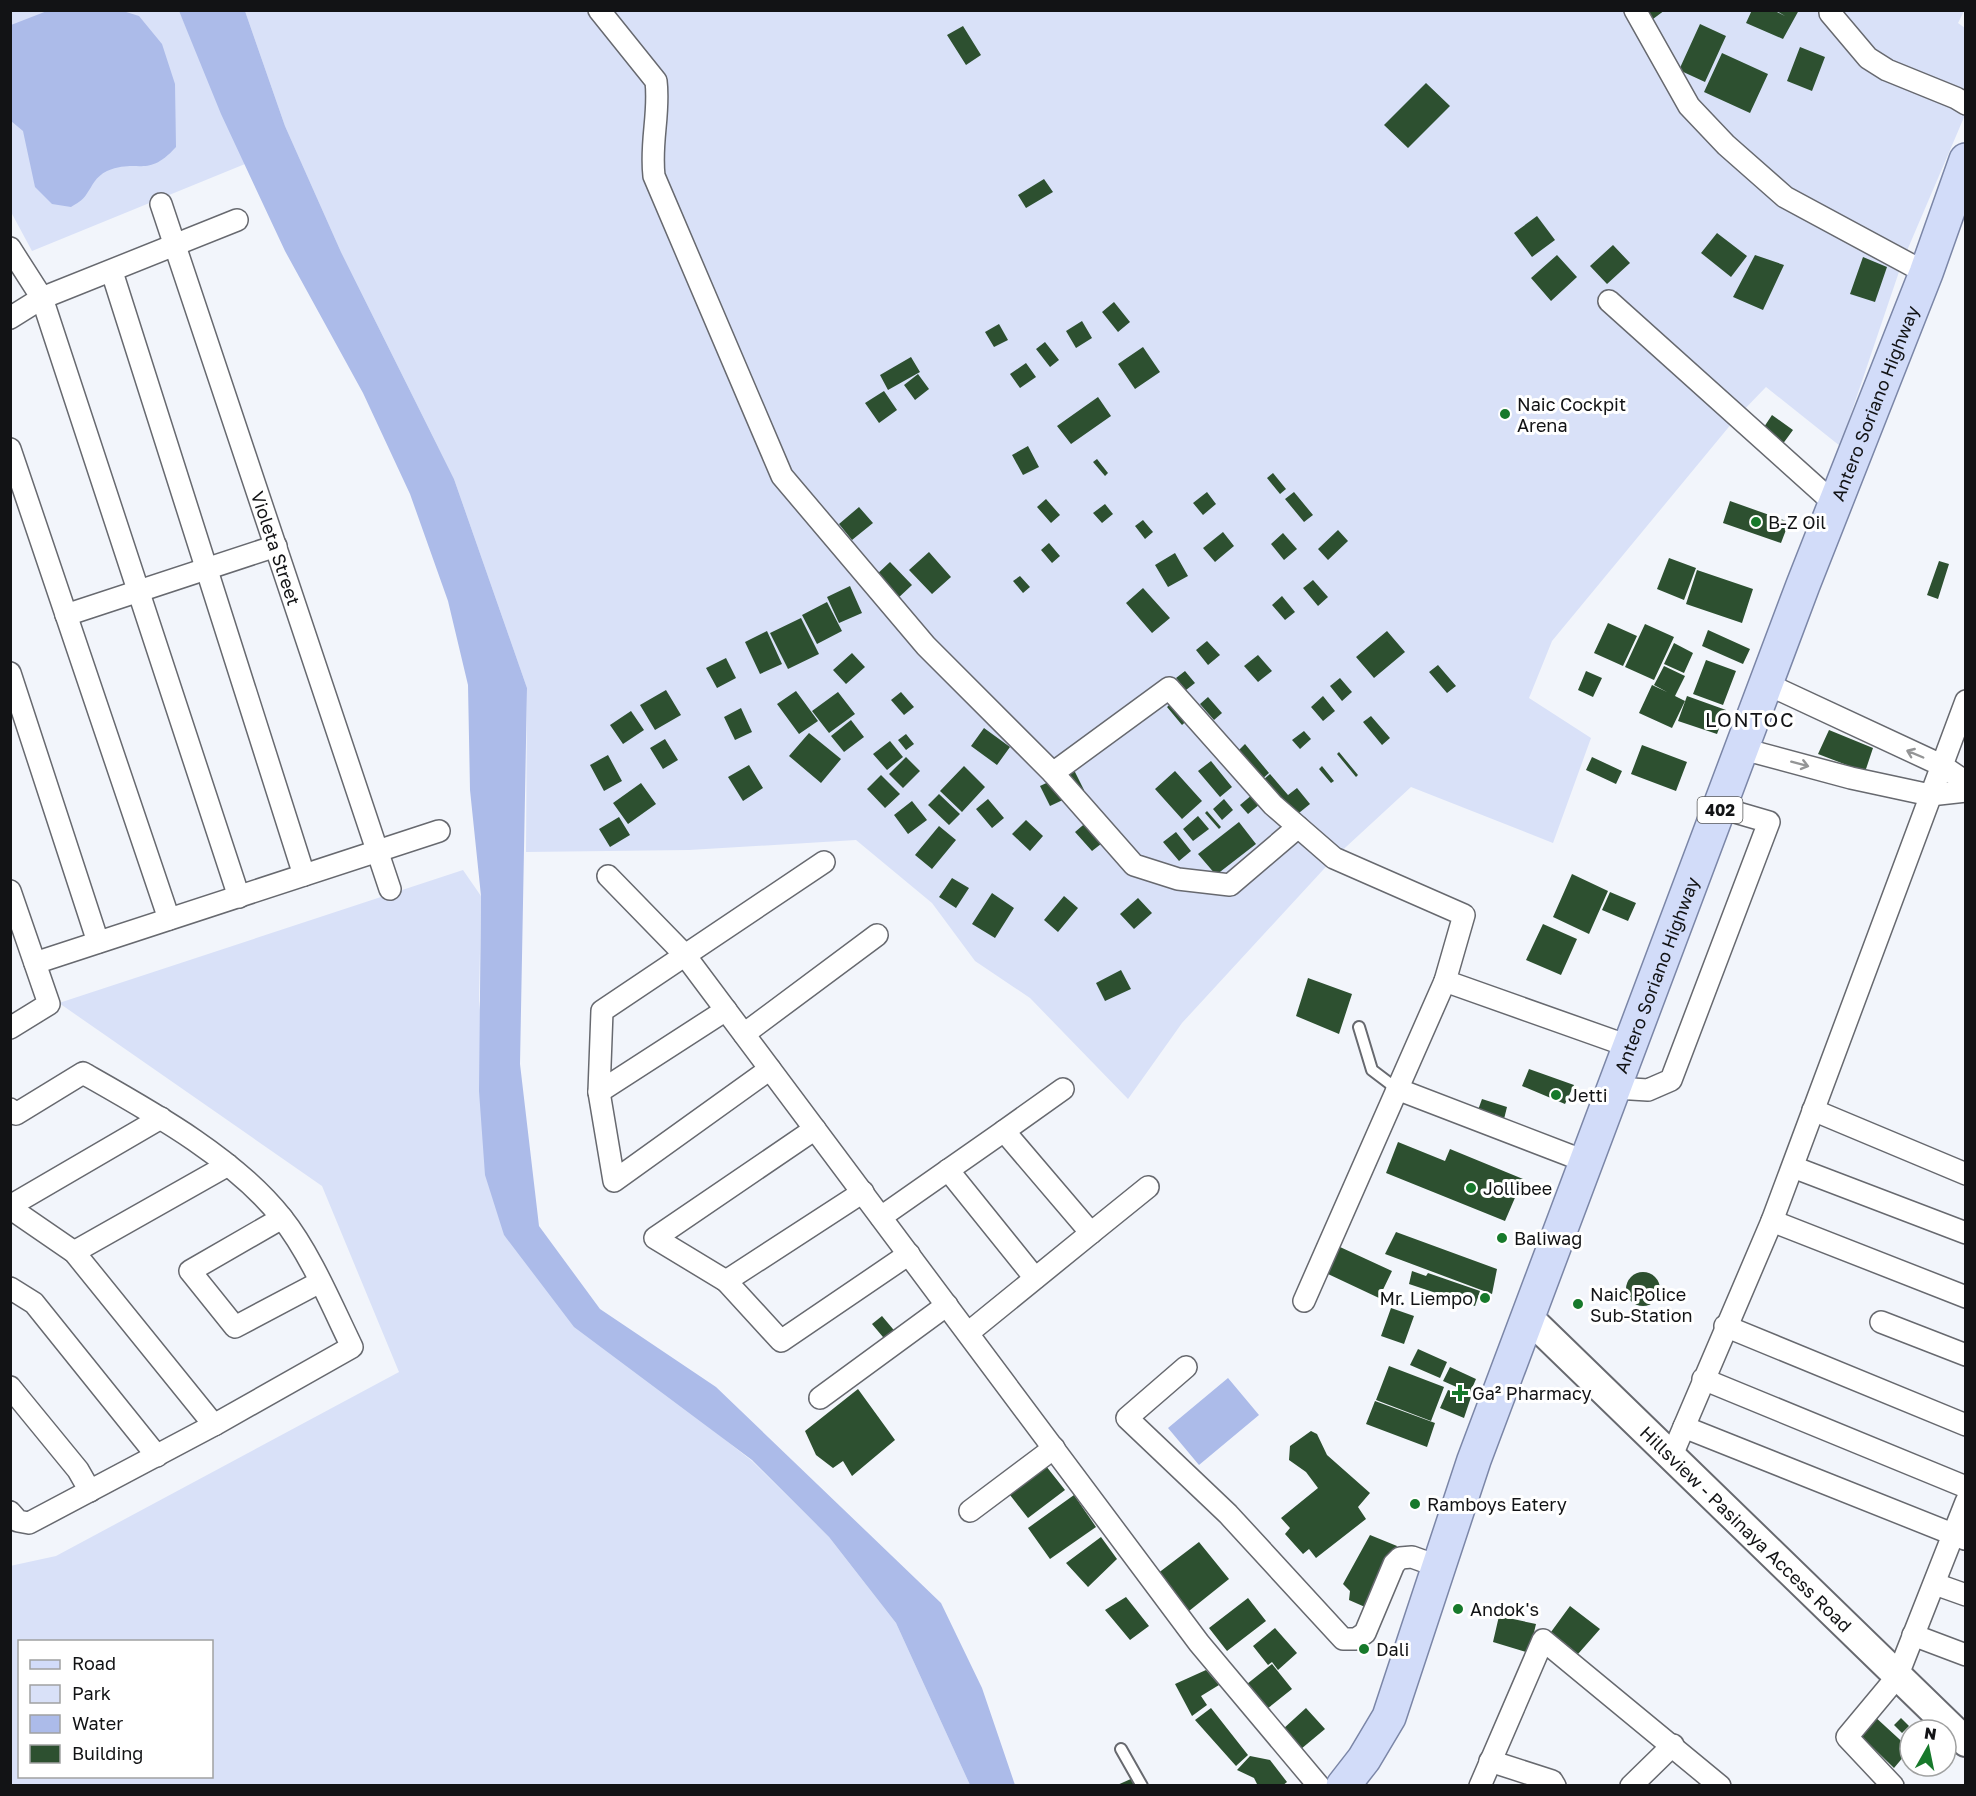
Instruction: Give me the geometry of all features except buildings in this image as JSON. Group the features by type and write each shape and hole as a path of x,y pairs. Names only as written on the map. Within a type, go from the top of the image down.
{"main road":[{"name":"Antero Soriano Highway","path":"1342,1784 1389,1717 1448,1531 1474,1460 1803,585 1926,273 1965,160"}],"street":[{"path":"599,10 656,81 658,93 651,150 654,176 782,476 927,646 1053,773 1134,866 1178,879 1230,885 1298,827"},
{"path":"1635,10 1689,106 1726,145 1785,197 1926,273"},
{"path":"1830,13 1868,58 1887,70 1956,98 1965,104"},
{"name":"Violeta Street","path":"161,204 390,889"},
{"path":"10,318 42,298 112,272 237,220"},
{"path":"10,248 42,298 239,897"},
{"path":"112,272 304,875"},
{"path":"1609,301 1836,505"},
{"path":"10,449 169,919"},
{"path":"66,615 276,546"},
{"path":"10,673 98,942"},
{"path":"1767,684 1872,735 1941,765 1965,782"},
{"path":"1053,773 1169,687 1273,805 1334,858 1464,915 1445,981 1304,1301"},
{"path":"1672,1455 1725,1326 1772,1221 1965,701"},
{"path":"1743,749 1851,778 1930,795 1965,790"},
{"path":"1615,1088 1648,1090 1671,1080 1769,822 1721,808"},
{"path":"35,963 439,831"},
{"path":"770,1069 614,1181 599,1092 602,1011 824,862"},
{"path":"608,876 684,954 1199,1643 1342,1784"},
{"path":"10,891 49,1004 10,1028"},
{"path":"744,1034 878,935"},
{"path":"1445,981 1631,1047"},
{"path":"599,1092 726,1010"},
{"path":"10,1109 16,1114 84,1073 161,1118 228,1165 282,1218 320,1282 352,1347 214,1425 29,1523 18,1521 10,1512"},
{"path":"880,1217 1064,1089"},
{"path":"1397,1089 1587,1162"},
{"path":"1813,1110 1965,1174"},
{"path":"161,1118 10,1207 74,1252 214,1425"},
{"path":"815,1129 655,1238 726,1281 781,1341 909,1254"},
{"path":"1004,1131 1091,1233"},
{"path":"74,1252 228,1165"},
{"path":"1792,1167 1965,1233"},
{"path":"948,1170 1035,1278"},
{"path":"968,1333 1148,1187"},
{"path":"726,1281 862,1192"},
{"path":"282,1218 189,1271 235,1327 320,1282"},
{"path":"1772,1221 1965,1297"},
{"path":"10,1288 34,1303 157,1455"},
{"path":"820,1398 947,1305"},
{"name":"Hillsview - Pasinaya Access Road","path":"1528,1317 1965,1742"},
{"path":"1881,1322 1965,1355"},
{"path":"1725,1326 1965,1425"},
{"path":"1186,1368 1127,1418 1228,1514 1343,1639 1356,1639 1365,1634 1394,1564 1400,1558 1412,1557 1437,1566"},
{"path":"1703,1379 1965,1487"},
{"path":"10,1387 78,1470 90,1491"},
{"path":"1684,1427 1959,1537"},
{"path":"970,1511 1054,1448"},
{"path":"1893,1785 1847,1737 1897,1677 1935,1584 1959,1537 1965,1502"},
{"path":"1935,1584 1965,1595"},
{"path":"1913,1635 1965,1655"},
{"path":"1480,1785 1543,1640 1720,1785"},
{"path":"1631,1785 1673,1745"},
{"path":"1490,1761 1552,1781 1555,1785"}],"lane":[{"path":"1359,1027 1372,1070 1397,1089"},
{"path":"1121,1749 1142,1785"}],"green space":[{"path":"10,11 179,11 245,164 32,251 11,212"},
{"path":"245,11 1964,11 1958,23 1965,28 1965,115 1903,260 1840,446 1766,387 1737,417 1552,641 1529,698 1591,738 1553,843 1411,787 1334,858 1182,1023 1128,1099 1030,998 975,961 932,903 856,840 689,850 526,852 527,688 454,479 341,252 285,126"},
{"path":"463,870 481,896 479,1001 504,1235 690,1412 752,1461 829,1537 896,1623 970,1785 11,1785 10,1566 56,1556 399,1372 322,1186 59,1003"}],"water":[{"path":"47,11 123,11 139,16 162,44 175,84 176,147 166,157 150,165 127,166 103,173 83,199 71,207 52,204 35,187 23,131 11,121 11,25"},
{"path":"179,11 245,11 285,126 341,252 454,479 527,688 520,1064 539,1226 600,1309 716,1387 941,1603 982,1688 1015,1785 970,1785 896,1623 829,1537 752,1460 574,1327 504,1235 485,1175 479,1091 481,896 470,790 468,685 448,601 410,494 363,393 285,251 221,114"},
{"path":"1228,1378 1259,1415 1199,1465 1168,1428"}],"place":[{"name":"Naic Cockpit Arena","path":"1505,414"},
{"name":"B-Z Oil","path":"1756,522"},
{"name":"Jetti","path":"1556,1095"},
{"name":"Jollibee","path":"1471,1188"},
{"name":"Baliwag","path":"1502,1238"},
{"name":"Mr. Liempo","path":"1485,1298"},
{"name":"Naic Police Sub-Station","path":"1578,1304"},
{"name":"Ga² Pharmacy","path":"1460,1393"},
{"name":"Ramboys Eatery","path":"1415,1504"},
{"name":"Andok's","path":"1458,1609"},
{"name":"Dali","path":"1364,1649"}],"district":[{"name":"LONTOC","path":"1750,719"}]}
